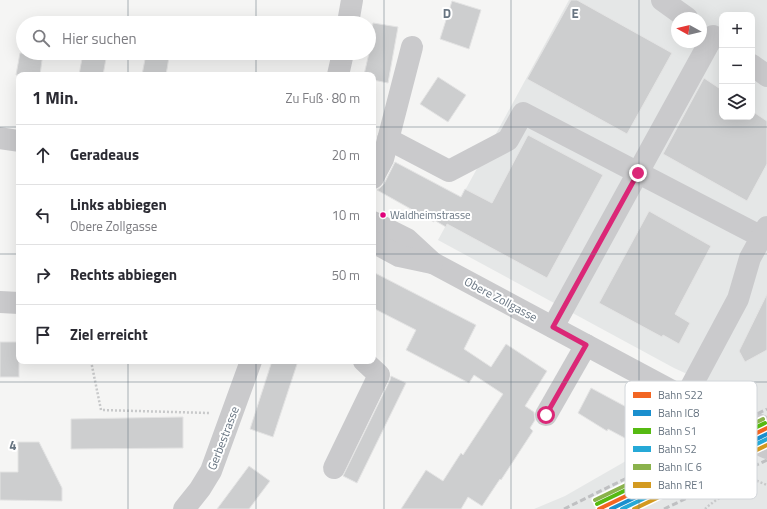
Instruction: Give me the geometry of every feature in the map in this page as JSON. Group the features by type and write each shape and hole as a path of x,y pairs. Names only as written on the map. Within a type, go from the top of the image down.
{"street":[{"path":"349,16 352,0"},
{"path":"662,0 679,12"},
{"path":"553,327 712,36"},
{"path":"376,172 383,159 412,47"},
{"path":"339,72 341,60"},
{"path":"755,67 767,76"},
{"path":"388,139 448,171 508,140 523,113 638,173 764,232 750,258 738,299 699,381"},
{"path":"0,138 16,141"},
{"name":"Obere Zollgasse","path":"376,224 407,239 433,263 653,381"},
{"name":"Obere Zollgasse","path":"376,244 399,256 433,263"},
{"path":"0,302 16,303"},
{"path":"546,415 586,345"},
{"name":"Gerbestrasse","path":"184,509 200,489 211,471 250,364"},
{"path":"334,468 379,375 367,364"},
{"name":"Obere Zollgasse","path":"757,424 767,428"},
{"name":"Obere Zollgasse","path":"757,443 767,448"}],"path":[{"path":"92,364 101,410 232,414"},
{"path":"757,481 767,485"},
{"path":"705,509 719,499"}],"shaded area":[{"path":"569,0 767,0 767,509 534,509 565,496 625,462 625,499 757,499 757,381 703,381 674,368 438,240"}],"building":[{"path":"571,0 577,0 672,53 627,134 527,79"},
{"path":"452,1 481,10 469,49 440,39"},
{"path":"376,23 398,27 388,83 376,81 376,72 365,72 367,60 376,60"},
{"path":"19,60 42,60 40,72 17,72"},
{"path":"82,60 106,60 104,72 80,72"},
{"path":"145,60 168,60 166,72 143,72"},
{"path":"438,77 466,95 448,122 420,104"},
{"path":"704,78 719,88 719,120 755,120 755,113 767,121 767,164 747,201 663,154"},
{"path":"528,135 603,175 547,278 447,224 446,227 434,220 434,222 377,190 384,184 395,162 461,197 465,189 492,203"},
{"path":"649,211 711,246 675,314 690,323 679,344 663,335 662,337 599,303"},
{"path":"376,274 476,325 464,349 491,367 506,344 547,371 525,406 534,412 535,420 530,428 533,431 482,506 468,497 461,509 401,509 426,470 443,481 461,453 463,455 503,394 474,375 469,383 406,350 416,330 376,310"},
{"path":"767,294 767,350 745,362 739,351"},
{"path":"0,342 16,342 16,364 19,364 19,377 0,377"},
{"path":"271,364 297,364 273,437 250,429"},
{"path":"391,376 406,383 357,483 343,476"},
{"path":"591,388 625,406 625,438 608,429 607,431 578,413"},
{"path":"183,417 183,448 71,449 71,419"},
{"path":"18,442 39,442 62,488 62,501 0,500 0,472 18,472"},
{"path":"249,466 270,481 249,509 217,509"}],"railway":[{"path":"757,414 767,409"},
{"path":"757,465 767,460"},
{"path":"564,509 625,479"},
{"path":"664,509 685,499"}],"rail line":[{"name":"S1","path":"757,427 765,423"},
{"name":"S22","path":"757,433 767,428"},
{"name":"IC8","path":"757,439 767,434"},
{"name":"S2","path":"757,444 767,439"},
{"name":"RE1","path":"757,450 767,445"},
{"name":"S1","path":"597,504 625,490"},
{"name":"S22","path":"599,509 625,496"},
{"name":"IC8","path":"611,509 632,499"},
{"name":"S2","path":"622,509 643,499"},
{"name":"RE1","path":"634,509 655,499"}],"transit line":[{"path":"757,422 763,419"},
{"path":"595,500 625,486"}],"place":[{"name":"Waldheimstrasse","path":"383,215"}],"route":[{"path":"546,415 586,345 553,327 638,173"}]}
